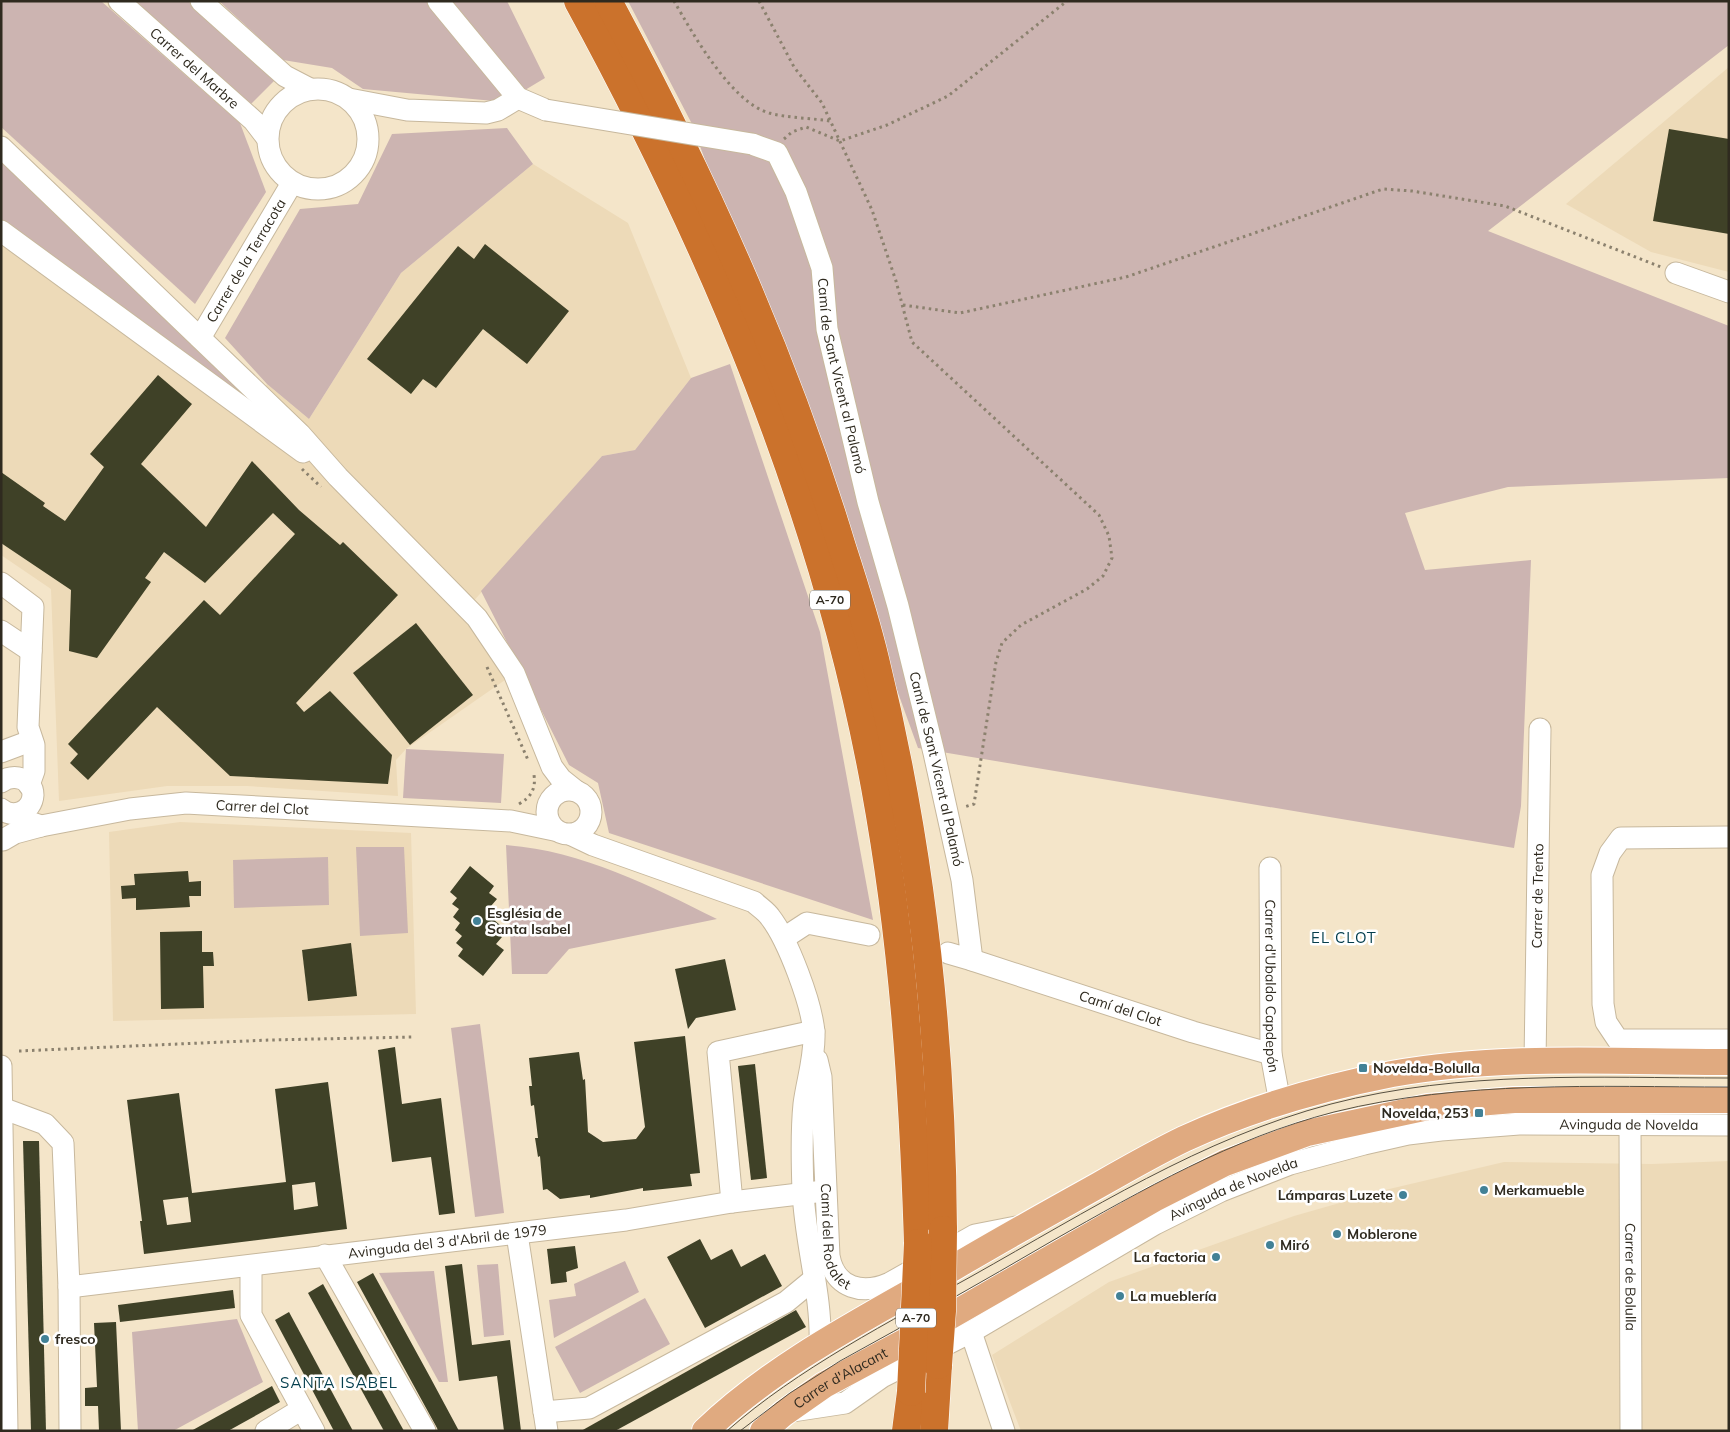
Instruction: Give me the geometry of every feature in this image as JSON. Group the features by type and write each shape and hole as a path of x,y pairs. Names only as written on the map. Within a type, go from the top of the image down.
{"highway":[{"name":"A-70","path":"578,1 670,178 737,326 788,466 837,626 856,698 875,786 901,957 913,1109 918,1243 911,1392 906,1431"},
{"name":"A-70","path":"608,1 655,88 742,271 785,379 824,488 875,657 910,822 932,996 942,1138 943,1230 942,1310 934,1431"}],"main road":[{"path":"704,1431 749,1394 820,1345 1026,1225 1183,1140 1280,1103 1393,1074 1472,1064 1535,1062 1729,1062"},
{"name":"Avinguda de Novelda","path":"921,1333 1154,1199 1225,1163 1307,1133 1428,1107 1514,1100 1729,1100"},
{"name":"Carrer d'Alacant","path":"763,1431 784,1413 824,1385 921,1333"}],"street":[{"name":"Carrer del Marbre","path":"119,1 254,121 267,138"},
{"path":"201,1 285,76 310,89"},
{"path":"438,1 518,98 546,110 760,148"},
{"path":"407,110 396,113 382,122 369,139 364,160 351,177 333,188 312,189 292,182 279,171 270,156 267,138 272,118 285,101 296,93 310,89 324,88 337,92 349,99 407,110 486,113 498,110 518,98"},
{"path":"349,99 364,117 369,139"},
{"path":"1,147 300,434 331,484"},
{"name":"Camí de Sant Vicent al Palamó","path":"760,148 777,153 796,192 822,268 827,329 868,502 898,606 947,811 962,880 972,960"},
{"name":"Carrer de la Terracota","path":"200,338 292,182"},
{"path":"1,231 331,484 477,618 514,673 550,801 546,813 548,822 563,832 580,832 588,826 591,817"},
{"path":"1671,271 1729,292"},
{"path":"1,583 33,607 27,737 34,744 34,771 13,792 2,842"},
{"path":"1,632 31,651"},
{"name":"Carrer de Trento","path":"1535,1062 1540,729"},
{"path":"1,752 27,737"},
{"path":"542,768 589,801 591,817 601,837 614,853"},
{"path":"550,801 563,791 576,791"},
{"path":"13,792 42,814 48,824"},
{"name":"Carrer del Clot","path":"511,821 550,801"},
{"name":"Carrer del Clot","path":"2,842 15,833 48,824 130,809 186,803 511,821 563,832"},
{"name":"Camí del Rodalet","path":"563,832 614,853 754,902 770,916 784,938 806,997 821,1076 824,1191 830,1262 845,1284 859,1290 876,1290 890,1284 975,1235 1026,1225"},
{"path":"1729,837 1621,838 1610,853 1602,875 1603,1004 1606,1022 1618,1040 1729,1040"},
{"name":"Carrer d'Ubaldo Capdepón","path":"1270,868 1271,1054 1280,1103"},
{"path":"784,938 807,924 869,935"},
{"path":"948,953 972,960"},
{"name":"Camí del Clot","path":"972,960 1175,1026 1271,1054"},
{"path":"732,1202 718,1052 814,1040"},
{"name":"Camí del Rodalet","path":"814,1040 808,1074 802,1132 803,1194 821,1317 820,1345"},
{"path":"1,1066 2,1292 7,1431"},
{"path":"2,1108 45,1124 63,1144 69,1287 70,1431"},
{"name":"Avinguda de Novelda","path":"784,1413 845,1402 882,1378 970,1332 1155,1224 1221,1191 1290,1164 1373,1142 1441,1130 1519,1124 1729,1125"},
{"name":"Carrer de Bolulla","path":"1630,1125 1631,1431"},
{"name":"Avinguda del 3 d'Abril de 1979","path":"69,1287 251,1266 326,1255 518,1234 626,1220 732,1202 824,1191"},
{"path":"518,1234 546,1421 588,1408 786,1302 814,1279"},
{"path":"326,1255 425,1431"},
{"path":"251,1266 251,1315 314,1431"},
{"path":"970,1332 1004,1431"},
{"path":"266,1431 302,1409"}],"path":[{"path":"674,1 722,75 746,100 768,112 831,121"},
{"path":"759,1 794,68 822,103 872,210 912,342 921,353 1099,515 1110,536 1112,558 1104,576 1087,589 1021,625 1002,643 996,662 974,804 947,811"},
{"path":"760,148 806,127 840,141 887,126 948,96 1068,1"},
{"path":"902,305 960,313 1126,277 1383,189 1412,191 1505,206 1671,271"},
{"path":"295,463 331,484"},
{"path":"485,663 528,762"},
{"path":"511,821 512,806 528,799 534,789 535,777 542,768"},
{"path":"19,1052 269,1040 413,1037"}],"shaded area":[{"path":"1,1 101,1 240,123 266,192 195,304 1,127"},
{"path":"132,1 188,1 276,79 250,105"},
{"path":"219,1 507,1 545,78 505,102 363,89 332,68 283,60"},
{"path":"628,1 1729,1 1729,45 1488,231 1729,326 1729,478 1508,487 1405,513 1425,570 1531,560 1521,806 1514,848 918,748 692,124"},
{"path":"1729,67 1729,272 1651,252 1566,204"},
{"path":"507,128 533,164 401,273 309,419 267,384 225,338 300,209 358,204 392,134"},
{"path":"1,153 255,404 1,230"},
{"path":"533,164 628,223 691,378 635,450 602,456 463,613 505,680 406,749 396,760 398,796 247,786 167,786 59,801 51,589 1,555 1,230 255,404 267,384 309,419 401,273"},
{"path":"730,364 820,632 873,920 609,833 598,783 569,765 481,591 602,456 635,450 691,378"},
{"path":"406,749 504,754 501,803 403,798"},
{"path":"180,822 411,833 416,1014 113,1021 109,832"},
{"path":"506,845 534,848 561,854 614,871 667,894 717,919 569,949 547,974 512,974"},
{"path":"356,847 404,847 408,933 360,936"},
{"path":"328,857 329,905 234,908 233,860"},
{"path":"480,1024 504,1213 475,1217 451,1028"},
{"path":"1729,1161 1729,1431 1021,1431 992,1355 1109,1282 1294,1216 1385,1190 1504,1162 1652,1164"},
{"path":"625,1261 639,1292 554,1338 549,1300 576,1296 574,1284"},
{"path":"498,1264 504,1335 484,1337 477,1265"},
{"path":"434,1271 448,1382 439,1382 379,1273"},
{"path":"645,1298 670,1344 580,1393 555,1347"},
{"path":"237,1319 263,1382 173,1431 138,1431 132,1332"}],"building":[{"path":"1669,129 1729,139 1729,234 1653,221"},
{"path":"485,244 569,311 527,364 483,329 436,388 423,379 411,394 367,359 458,246 474,259"},
{"path":"158,375 192,404 141,464 206,527 252,461 299,510 340,545 343,542 398,595 296,703 304,712 330,691 392,755 388,784 230,776 157,707 88,780 70,763 78,754 68,744 204,600 220,615 295,534 273,513 205,583 164,552 145,578 151,582 97,658 69,651 71,590 1,543 1,472 45,503 43,506 65,521 104,467 90,454"},
{"path":"416,623 473,695 410,745 353,673"},
{"name":"Església de Santa Isabel","path":"470,866 494,886 489,893 497,899 491,906 498,912 493,919 500,925 495,932 502,937 496,944 504,950 483,976 458,956 463,949 456,943 462,936 455,930 460,923 453,917 459,909 452,904 457,898 450,892"},
{"path":"188,871 189,882 201,881 201,896 189,896 190,907 136,910 136,898 122,899 121,886 135,885 134,874"},
{"path":"202,931 202,952 213,952 214,966 203,966 204,1008 161,1009 160,932"},
{"path":"351,943 357,996 308,1001 302,950"},
{"path":"725,959 736,1010 696,1018 688,1029 675,969"},
{"path":"685,1036 700,1173 690,1174 692,1186 643,1191 643,1188 590,1198 590,1195 560,1199 547,1189 543,1190 540,1156 538,1157 535,1138 538,1138 534,1105 531,1106 529,1086 532,1086 529,1058 579,1052 583,1080 585,1079 588,1132 603,1142 636,1139 645,1127 634,1042"},
{"path":"395,1047 402,1104 441,1098 455,1213 439,1215 431,1157 392,1162 378,1050"},
{"path":"755,1064 767,1178 751,1180 738,1066"},
{"path":"328,1082 347,1229 144,1254 140,1221 142,1221 127,1100 179,1093 192,1193 286,1182 275,1089","holes":["315,1182 318,1206 294,1210 292,1185","188,1197 191,1222 167,1225 163,1200"]},
{"path":"23,1141 39,1141 46,1431 31,1431"},
{"path":"700,1239 711,1260 732,1249 741,1267 765,1254 782,1286 705,1328 667,1257"},
{"path":"575,1246 578,1268 566,1272 567,1282 551,1284 547,1249"},
{"path":"462,1264 472,1345 510,1340 521,1431 504,1431 497,1376 459,1381 445,1266"},
{"path":"373,1273 459,1431 438,1431 357,1282"},
{"path":"323,1284 404,1431 384,1431 308,1293"},
{"path":"233,1290 235,1308 120,1322 118,1305"},
{"path":"796,1310 806,1327 615,1431 581,1431"},
{"path":"289,1312 353,1431 334,1431 275,1320"},
{"path":"116,1322 121,1431 99,1431 98,1406 85,1406 85,1388 97,1387 94,1323"},
{"path":"272,1386 280,1402 228,1431 191,1431"}],"tram line":[{"path":"727,1431 783,1387 877,1328 1147,1178 1191,1156 1283,1118 1331,1104 1380,1093 1479,1081 1579,1077 1729,1078"},
{"path":"740,1431 790,1393 840,1361 1154,1184 1223,1151 1296,1123 1334,1112 1383,1102 1481,1090 1580,1086 1729,1087"}],"place":[{"name":"Església de Santa Isabel","path":"477,921"},
{"name":"Novelda-Bolulla","path":"1363,1068"},
{"name":"Novelda, 253","path":"1479,1113"},
{"name":"Merkamueble","path":"1484,1190"},
{"name":"Lámparas Luzete","path":"1403,1195"},
{"name":"Moblerone","path":"1337,1234"},
{"name":"Miró","path":"1270,1245"},
{"name":"La factoria","path":"1216,1257"},
{"name":"La mueblería","path":"1120,1296"},
{"name":"fresco","path":"45,1339"}],"district":[{"name":"EL CLOT","path":"1344,938"},
{"name":"SANTA ISABEL","path":"339,1383"}]}
